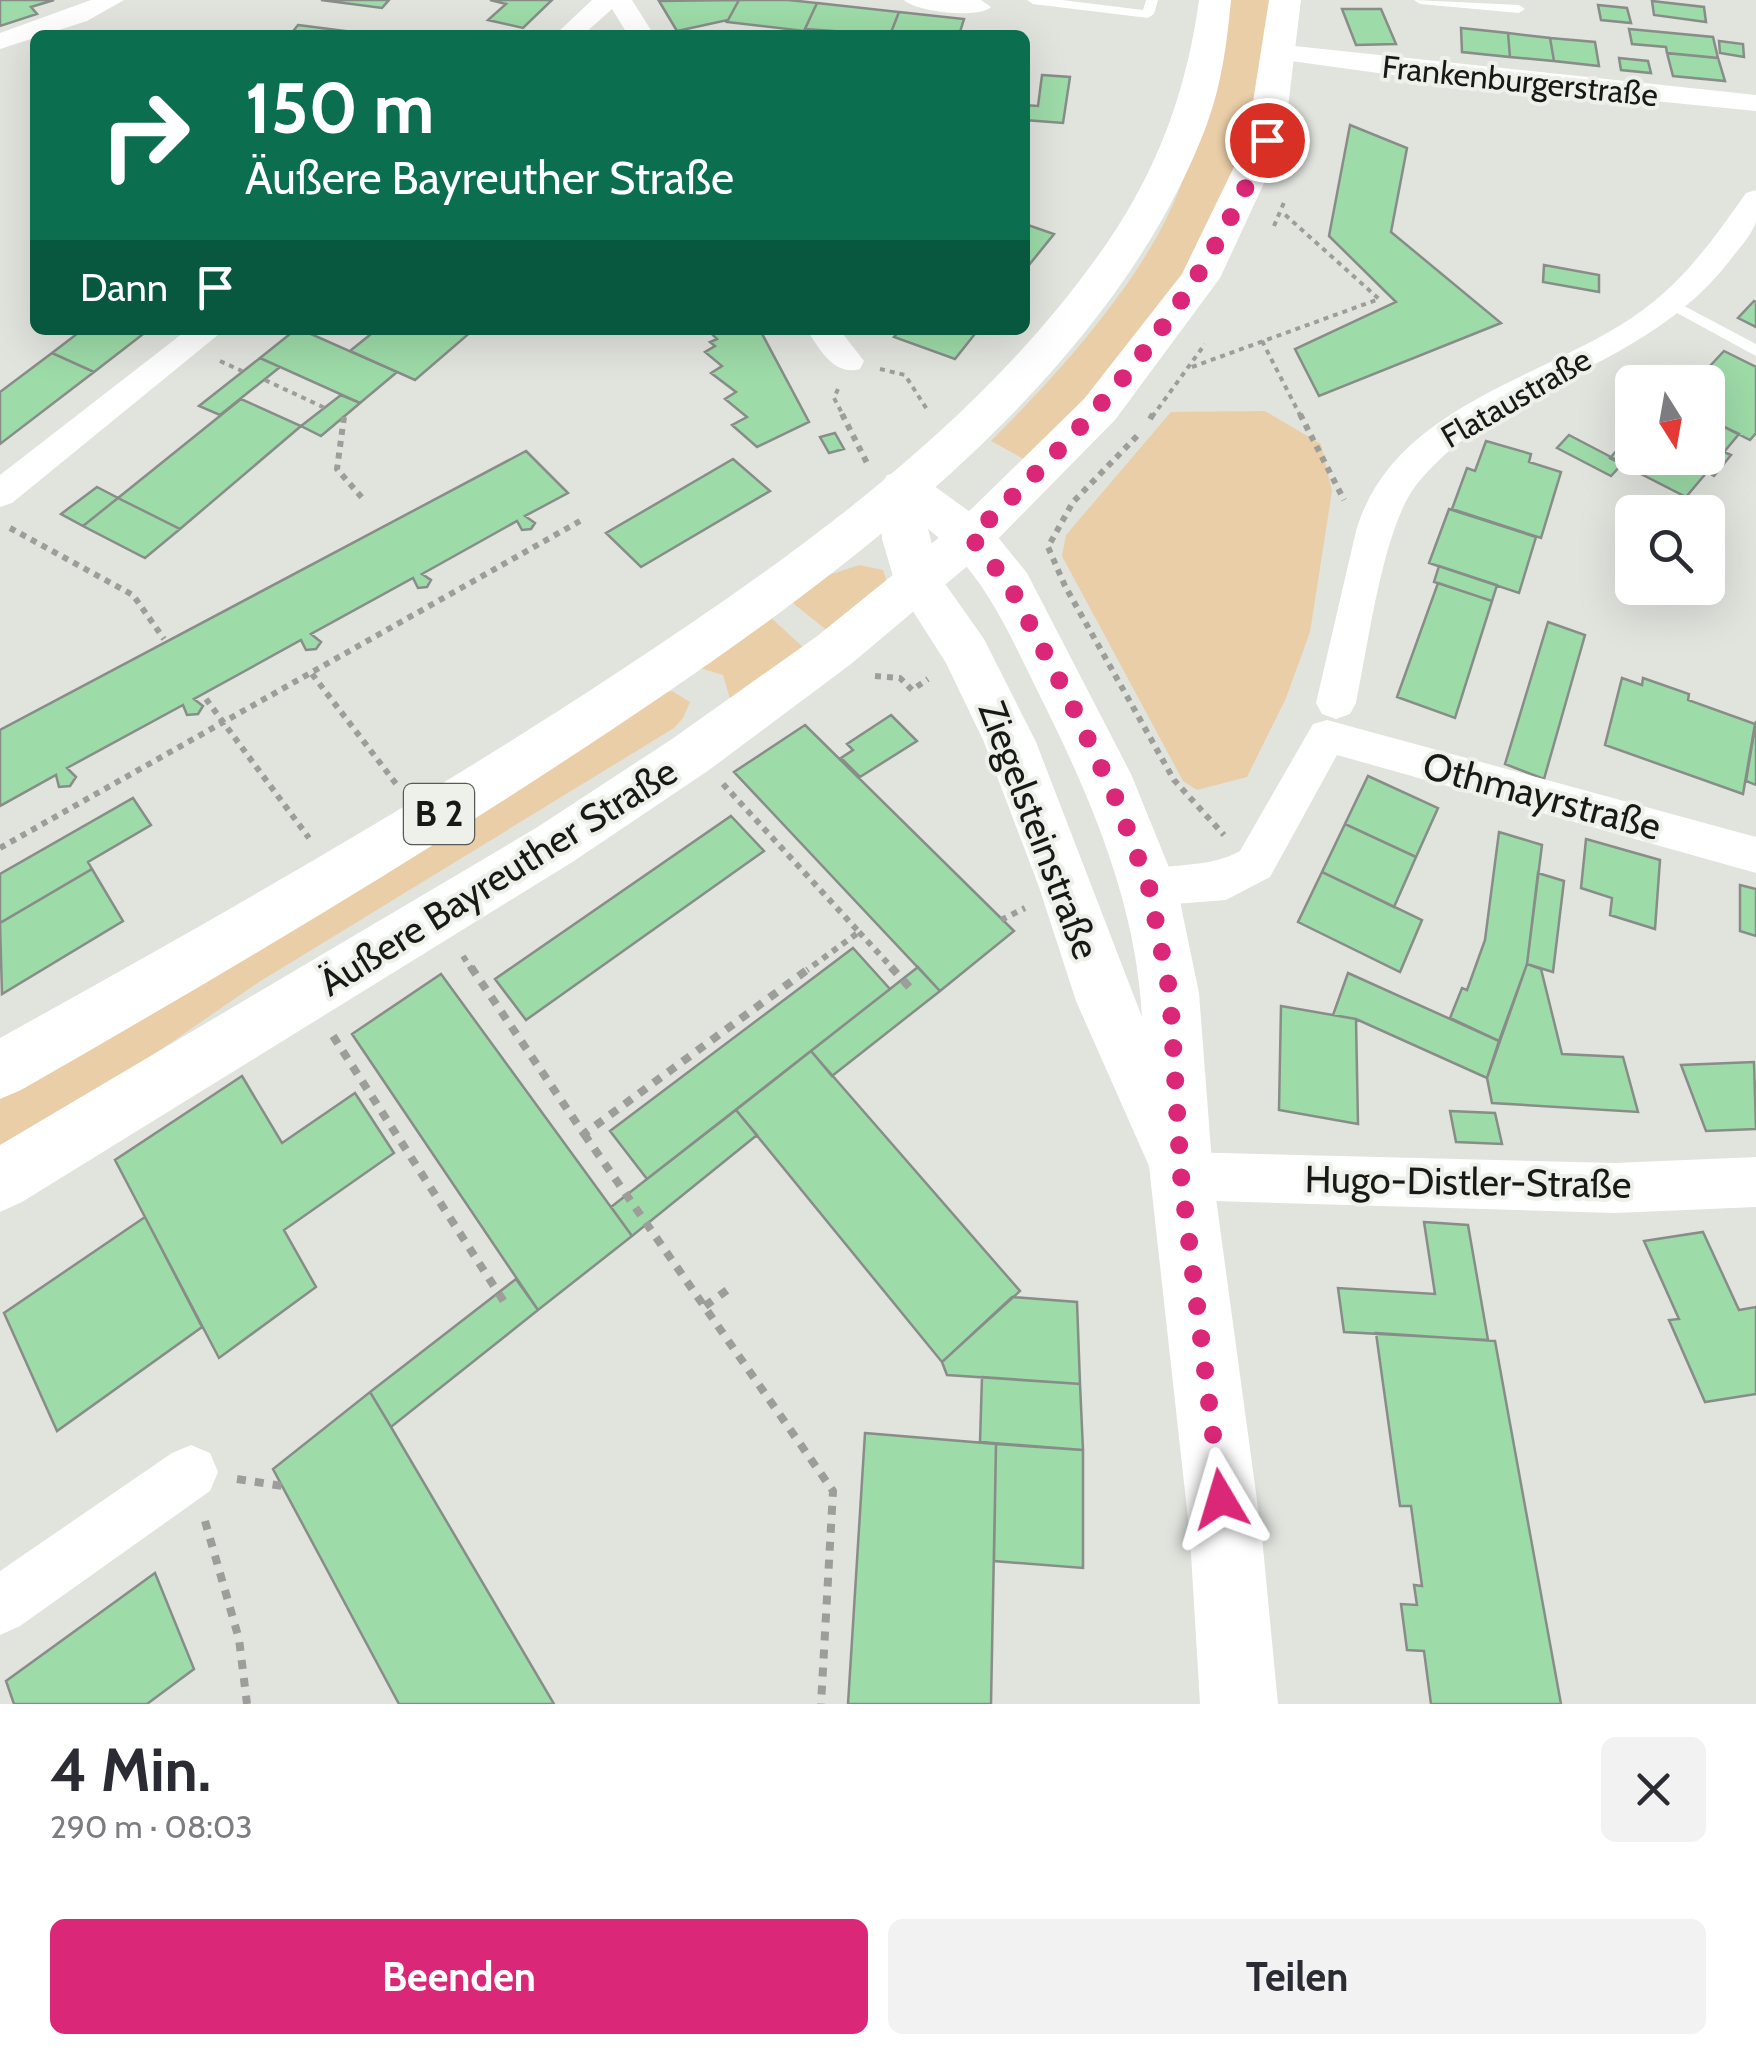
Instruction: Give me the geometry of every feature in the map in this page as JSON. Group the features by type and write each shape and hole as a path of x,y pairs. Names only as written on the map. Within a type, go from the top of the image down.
{"main road":[{"name":"B 2","path":"0,1070 327,882 647,679 813,560 886,478 953,445 1033,361 1089,293 1138,221 1162,179 1196,103 1213,35 1215,0"},
{"name":"Äußere Bayreuther Straße","path":"0,1180 712,759 971,537 1116,388 1184,302 1227,227 1267,140 1280,92 1285,0"},
{"path":"886,478 971,537"},
{"name":"Ziegelsteinstraße","path":"886,478 919,582 966,653 1010,742 1067,888 1105,1001 1181,1176"},
{"name":"Ziegelsteinstraße","path":"971,537 1010,586 1078,718 1116,799 1149,887 1170,993 1181,1176 1226,1538 1240,1704"},
{"path":"647,679 682,680 703,693 710,712 712,759"}],"street":[{"path":"34,30 111,0"},
{"path":"574,30 607,0"},
{"path":"619,0 638,30"},
{"path":"916,0 978,8"},
{"path":"0,41 30,31"},
{"name":"Frankenburgerstraße","path":"1285,52 1419,70 1756,103"},
{"name":"Flataustraße","path":"1255,864 1331,720 1380,513 1406,470 1440,436 1483,409 1626,336 1671,304 1712,264 1756,200"},
{"path":"0,494 202,335"},
{"path":"827,335 848,362"},
{"name":"Othmayrstraße","path":"1331,720 1756,855"},
{"path":"1149,887 1226,881 1255,864"},
{"name":"Hugo-Distler-Straße","path":"1181,1176 1614,1188 1756,1182"},
{"path":"0,1606 191,1472"}],"lane":[{"path":"1033,0 1148,14 1152,0"},
{"path":"1420,0 1520,9"},
{"path":"1671,304 1756,351"}],"path":[{"path":"1189,368 1379,299 1282,212"},
{"path":"1262,341 1370,552"},
{"path":"886,478 834,398 848,362 905,376 930,414"},
{"path":"264,380 325,408"},
{"path":"344,416 337,468 364,500"},
{"path":"1067,514 1050,536 1048,547 1065,586 1174,780 1216,828 1255,864"},
{"path":"0,848 580,521"},
{"path":"0,522 132,595 164,639"},
{"path":"312,674 390,776"},
{"path":"870,677 882,674 900,678 912,690"},
{"path":"206,699 309,838"},
{"path":"712,759 912,990"},
{"path":"584,1134 860,932"},
{"path":"458,949 833,1491 821,1704"},
{"path":"332,1036 508,1308"},
{"path":"705,1306 734,1284"},
{"path":"191,1472 238,1639 247,1704"}],"shaded area":[{"path":"1223,0 1273,0 1257,129 1181,291 1033,464 991,441 1094,328 1159,232 1192,152"},
{"path":"1265,411 1321,444 1332,491 1310,632 1286,698 1247,777 1197,790 1183,781 1062,556 1066,535 1171,412"},
{"path":"859,565 883,570 888,585 829,632 789,600 820,578"},
{"path":"769,616 805,649 731,702 723,675 696,667"},
{"path":"672,691 690,702 674,728 259,982 118,1079 0,1150 0,1097 657,695"}],"building":[{"path":"0,0 54,0 31,7 37,14 0,26"},
{"path":"321,0 389,0 382,8"},
{"path":"490,0 552,0 523,28 488,20 506,4"},
{"path":"739,0 817,3 804,30 727,22"},
{"path":"739,0 728,20 682,30 676,30 659,1"},
{"path":"1652,1 1704,7 1706,22 1654,15"},
{"path":"817,3 899,12 892,30 805,29"},
{"path":"1598,5 1627,8 1631,23 1601,20"},
{"path":"1342,9 1381,9 1396,44 1356,45"},
{"path":"899,12 964,19 961,30 892,30"},
{"path":"298,25 337,30 294,30"},
{"path":"1461,28 1508,33 1510,57 1462,52"},
{"path":"1629,29 1713,37 1718,58 1667,53 1666,47 1632,44"},
{"path":"1508,33 1550,38 1554,61 1510,57"},
{"path":"1550,38 1595,42 1599,66 1554,61"},
{"path":"1719,41 1743,44 1744,57 1720,53"},
{"path":"1667,53 1718,58 1725,81 1673,76"},
{"path":"1619,58 1648,61 1651,73 1621,70"},
{"path":"1042,75 1070,77 1063,123 1030,120 1030,105 1038,106"},
{"path":"1350,125 1407,148 1391,232 1501,323 1319,396 1295,349 1396,302 1329,236"},
{"path":"1030,226 1054,234 1030,264"},
{"path":"1544,265 1599,275 1599,292 1543,282"},
{"path":"1756,302 1756,327 1738,318"},
{"path":"75,335 142,335 94,372 52,353"},
{"path":"289,335 313,335 397,372 360,403 260,358"},
{"path":"370,335 467,335 415,380 350,351"},
{"path":"713,335 763,335 809,422 757,447 732,425 747,417 725,399 736,392 711,373 722,366 705,352 715,346 710,342 717,339"},
{"path":"896,335 974,335 955,359"},
{"path":"1724,351 1756,367 1756,433 1750,440 1725,428 1725,365 1711,365"},
{"path":"52,353 94,372 0,444 0,392"},
{"path":"260,358 280,367 220,415 199,406"},
{"path":"341,395 360,403 321,436 301,426"},
{"path":"241,399 301,426 180,529 118,498"},
{"path":"1725,427 1739,434 1725,451"},
{"path":"835,433 844,449 829,453 820,437"},
{"path":"1569,435 1615,460 1615,472 1611,476 1557,448"},
{"path":"1486,441 1531,454 1529,462 1561,472 1541,538 1452,509 1467,468 1475,471"},
{"path":"526,451 568,493 525,516 535,523 531,529 522,530 517,521 422,574 431,580 427,587 418,588 413,578 311,634 321,642 316,649 306,650 301,640 194,699 203,706 198,714 187,715 183,705 67,768 76,777 70,786 59,787 56,775 0,806 0,730"},
{"path":"733,459 770,491 641,567 606,533"},
{"path":"1643,475 1704,475 1688,495"},
{"path":"97,487 118,498 83,526 61,514"},
{"path":"118,498 180,529 145,558 83,526"},
{"path":"1449,509 1536,537 1519,593 1429,563"},
{"path":"1439,566 1497,585 1492,601 1434,582"},
{"path":"1438,583 1492,601 1455,718 1397,697"},
{"path":"1548,622 1585,635 1544,779 1505,764"},
{"path":"1622,678 1642,685 1643,678 1689,694 1688,700 1755,724 1743,794 1605,745"},
{"path":"891,715 917,741 860,777 841,758 853,750 847,744"},
{"path":"1756,721 1756,785 1746,781"},
{"path":"805,725 1014,931 940,991 734,772"},
{"path":"1368,776 1438,808 1416,857 1345,824"},
{"path":"133,798 151,825 88,862 92,869 0,923 0,874"},
{"path":"731,816 764,851 526,1020 495,979"},
{"path":"1345,824 1416,857 1394,907 1322,872"},
{"path":"1499,832 1542,845 1527,964 1499,1041 1450,1018 1462,988 1467,990 1485,940"},
{"path":"1586,839 1660,860 1655,929 1610,915 1612,898 1581,888"},
{"path":"92,869 123,921 2,994 0,923"},
{"path":"1322,872 1422,920 1400,972 1298,922"},
{"path":"1538,873 1564,881 1553,972 1527,964"},
{"path":"1740,885 1756,889 1756,936 1740,931"},
{"path":"853,948 890,989 647,1179 610,1131"},
{"path":"1527,964 1541,969 1562,1054 1623,1057 1638,1112 1492,1103 1487,1078"},
{"path":"918,967 940,991 832,1076 811,1051"},
{"path":"1348,973 1499,1041 1487,1078 1356,1019 1333,1015"},
{"path":"441,974 632,1236 538,1310 352,1034"},
{"path":"1281,1006 1356,1019 1358,1124 1279,1110"},
{"path":"811,1051 1020,1291 942,1362 736,1110"},
{"path":"1754,1062 1756,1129 1706,1131 1681,1065"},
{"path":"242,1076 282,1143 355,1093 394,1153 284,1230 316,1287 219,1358 115,1160"},
{"path":"736,1110 757,1135 632,1236 611,1207"},
{"path":"1450,1111 1495,1113 1502,1144 1456,1142"},
{"path":"145,1217 202,1327 57,1431 4,1313"},
{"path":"1424,1222 1468,1225 1488,1340 1344,1332 1338,1288 1435,1294"},
{"path":"1703,1232 1739,1310 1756,1307 1756,1394 1705,1402 1669,1320 1679,1319 1644,1241"},
{"path":"516,1279 538,1310 391,1427 370,1392"},
{"path":"1012,1297 1077,1302 1080,1384 947,1375 942,1362"},
{"path":"1376,1333 1495,1341 1561,1704 1431,1704 1424,1651 1407,1650 1401,1604 1417,1605 1414,1585 1422,1586 1411,1506 1400,1506"},
{"path":"982,1377 1080,1384 1083,1450 980,1442"},
{"path":"370,1392 554,1704 399,1704 273,1469"},
{"path":"865,1433 996,1444 991,1704 848,1704"},
{"path":"996,1444 1083,1450 1083,1568 994,1561"},
{"path":"155,1573 194,1669 147,1704 14,1704 6,1681"}],"route":[{"path":"1221,1499 1181,1176 1170,993 1149,887 1116,799 1070,701 1010,586 971,537 1081,427 1165,328 1220,239 1267,140"}]}
